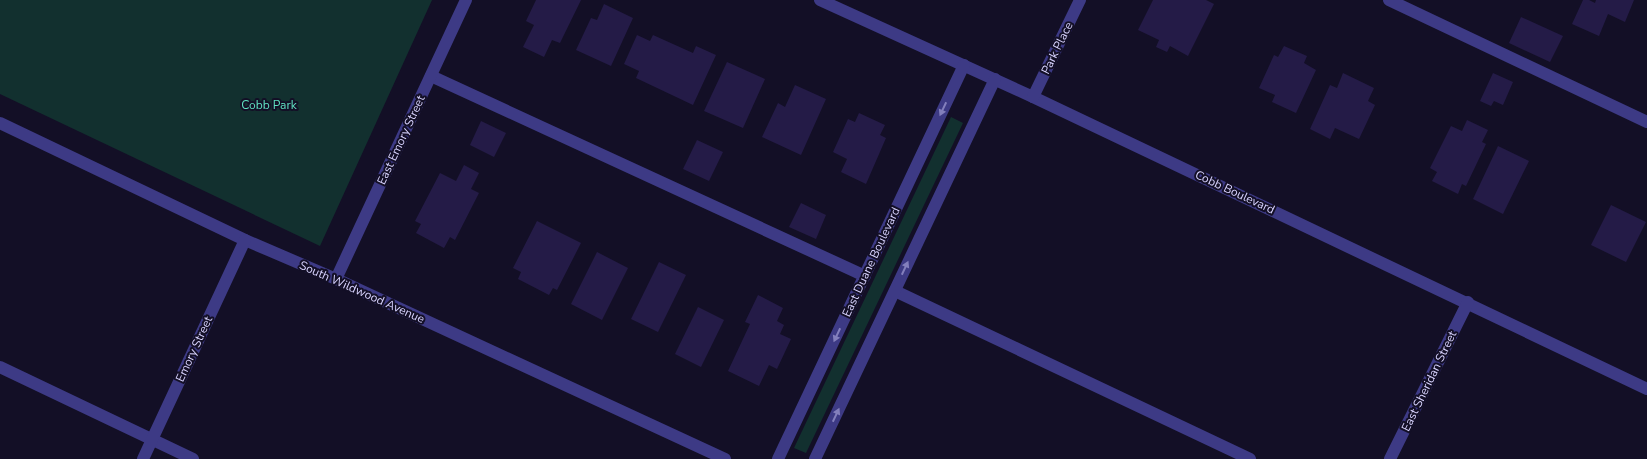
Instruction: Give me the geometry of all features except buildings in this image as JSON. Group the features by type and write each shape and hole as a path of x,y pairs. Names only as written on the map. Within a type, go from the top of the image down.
{"street":[{"name":"East Emory Street","path":"336,280 466,0"},
{"name":"Cobb Boulevard","path":"820,0 1033,96 1647,389"},
{"name":"Park Place","path":"1033,96 1080,0"},
{"path":"1389,0 1647,122"},
{"name":"East Duane Boulevard","path":"778,459 964,65"},
{"path":"431,76 865,276"},
{"path":"815,459 995,79"},
{"name":"South Wildwood Avenue","path":"0,123 246,240 725,459"},
{"name":"Emory Street","path":"143,459 246,240"},
{"path":"895,291 1250,459"},
{"name":"East Sheridan Street","path":"1390,459 1468,302"},
{"path":"0,367 192,459"}],"green space":[{"name":"Cobb Park","path":"0,0 432,0 320,246 0,94"},
{"path":"951,117 963,123 806,453 794,448"}]}
